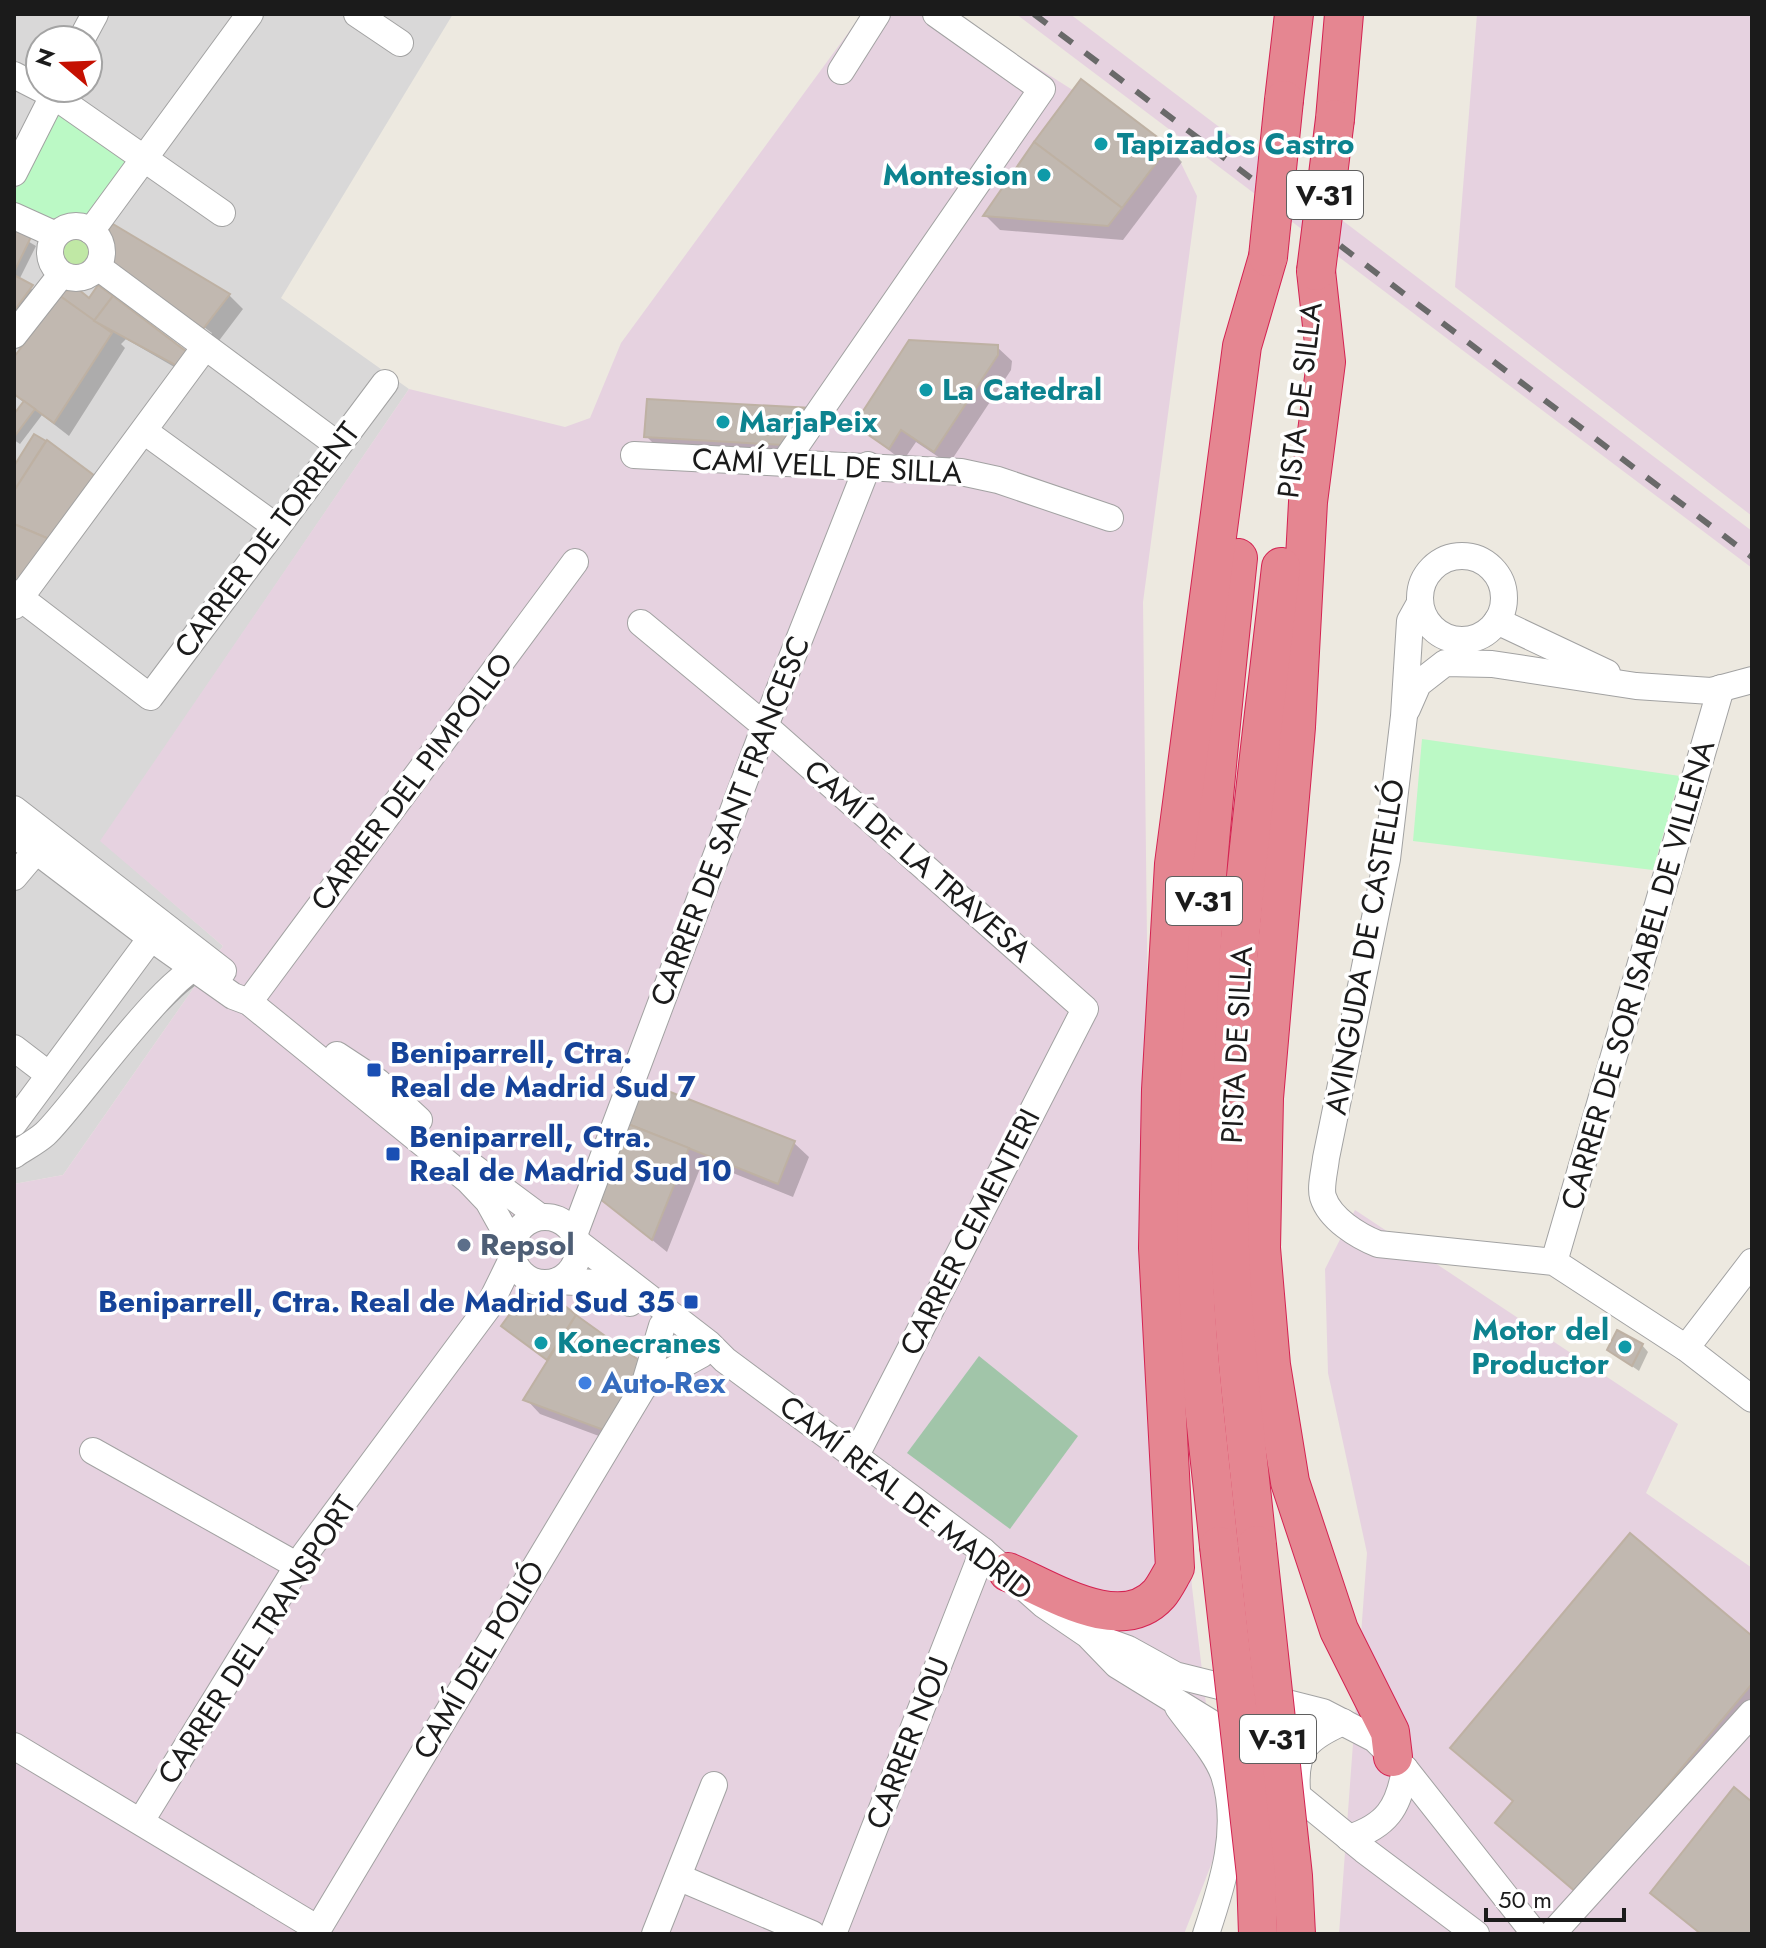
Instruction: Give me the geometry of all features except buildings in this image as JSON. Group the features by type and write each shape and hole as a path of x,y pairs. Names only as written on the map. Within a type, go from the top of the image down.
{"highway":[{"name":"PISTA DE SILLA","path":"1258,1934 1256,1875 1219,1546 1193,1248 1194,1092 1205,870 1294,14"},
{"name":"PISTA DE SILLA","path":"1296,1934 1293,1876 1257,1545 1230,1248 1231,1095 1247,877 1335,119 1344,14"},
{"path":"996,1562 1102,1611 1130,1611 1157,1596 1175,1568 1158,1248 1161,1090 1174,864 1242,346 1268,257"},
{"path":"1316,271 1326,362 1308,502 1296,727 1264,1098 1261,1248 1271,1365 1290,1482 1339,1630 1390,1732 1399,1763"}],"street":[{"path":"91,231 250,14"},
{"path":"357,14 400,43"},
{"path":"841,71 877,14"},
{"path":"784,463 1042,89 936,14"},
{"path":"14,173 49,104"},
{"path":"71,104 222,213"},
{"path":"14,216 56,235"},
{"path":"69,227 91,231 102,252 98,267 77,279 61,275 54,268 49,252 56,235 69,227"},
{"path":"98,267 338,445"},
{"path":"14,335 61,275"},
{"path":"16,599 205,347"},
{"name":"CARRER DE TORRENT","path":"16,599 150,697 385,383"},
{"path":"144,431 275,526"},
{"name":"CAMÍ VELL DE SILLA","path":"634,455 868,465 979,476 1110,518"},
{"name":"CARRER DE SANT FRANCESC","path":"576,1239 595,1176 765,726 868,465"},
{"path":"1474,557 1496,573 1502,585 1502,608 1497,621 1474,638 1450,638 1439,633 1430,625 1420,603 1426,576 1435,565 1448,558 1474,557"},
{"name":"CARRER DEL PIMPOLLO","path":"245,994 575,562"},
{"name":"AVINGUDA DE CASTELLÓ","path":"1420,603 1410,621 1404,716 1387,859 1326,1158 1323,1197 1349,1227 1378,1244 1554,1262"},
{"path":"1497,621 1636,686"},
{"name":"CAMÍ DE LA TRAVESA","path":"641,623 765,726 1085,1009"},
{"path":"1474,638 1492,664"},
{"path":"1404,716 1418,684 1445,663 1492,664 1636,686 1711,691 1752,680"},
{"name":"CARRER DE SOR ISABEL DE VILLENA","path":"1554,1262 1721,688"},
{"path":"14,809 129,896 199,961 245,994 283,1030 469,1181 488,1201 521,1274 546,1282 572,1270 576,1239 565,1223 545,1217 478,1171 378,1082 337,1054 283,1030"},
{"path":"24,842 151,938 199,961"},
{"path":"24,842 68,851"},
{"path":"14,877 24,842"},
{"path":"14,1123 151,938 150,924 135,913 129,896"},
{"path":"14,1155 45,1134 149,1010 199,961"},
{"name":"CARRER CEMENTERI","path":"856,1455 1085,1009"},
{"path":"14,1048 48,1074"},
{"name":"CARRER DE SANT FRANCESC","path":"545,1217 595,1176"},
{"path":"512,1251 522,1226 545,1217"},
{"name":"CAMÍ REAL DE MADRID","path":"576,1239 708,1343 713,1357"},
{"name":"CARRER DEL TRANSPORT","path":"141,1821 298,1566 489,1306 512,1251"},
{"path":"1554,1262 1686,1348 1752,1399"},
{"path":"1686,1348 1752,1262"},
{"name":"CAMÍ REAL DE MADRID","path":"546,1282 596,1283 610,1289 713,1357 856,1455 996,1562 1044,1605 1088,1635 1117,1665 1216,1726 1298,1796"},
{"name":"CARRER DEL TRANSPORT","path":"489,1306 546,1282"},
{"name":"CAMÍ DEL POLIÓ","path":"317,1931 644,1386 662,1326"},
{"path":"644,1386 713,1357"},
{"path":"93,1451 298,1566"},
{"name":"CARRER NOU","path":"833,1934 996,1562"},
{"name":"CAMÍ REAL DE MADRID","path":"1088,1635 1128,1649 1175,1675 1323,1712 1343,1722"},
{"path":"1174,1701 1223,1773 1230,1817 1228,1863 1206,1934"},
{"path":"1552,1934 1752,1713"},
{"path":"1313,1934 1296,1769 1303,1748 1318,1734 1343,1722 1375,1739 1399,1763 1535,1934"},
{"path":"14,1746 317,1931"},
{"path":"1349,1838 1383,1823 1395,1810 1399,1763"},
{"path":"655,1934 714,1785"},
{"path":"1298,1796 1476,1934"},
{"path":"678,1877 812,1934"}],"shaded area":[{"path":"14,14 453,14 281,298 409,389 101,841 223,946 63,1175 14,1184"},
{"path":"862,14 953,14 1178,157 1197,196 1143,602 1148,1024 1192,1587 1222,1837 1184,1934 14,1934 14,1184 63,1175 223,946 100,841 409,389 565,427 590,418 621,343"},
{"path":"1016,14 1070,14 1078,20 1752,531 1752,568"},
{"path":"1477,14 1752,14 1752,516 1455,287"},
{"path":"1355,1210 1678,1424 1646,1493 1752,1568 1752,1934 1339,1934 1367,1553 1328,1373 1325,1269"}],"green space":[{"path":"56,108 131,161 89,218 47,218 14,204 14,193"},
{"path":"74,236 86,241 91,253 86,265 74,270 62,265 57,253 62,241"},
{"path":"1422,739 1680,776 1653,870 1413,841"},
{"path":"979,1356 1078,1436 1010,1529 907,1453"}],"railway":[{"path":"1034,14 1752,557"}],"place":[{"name":"Tapizados Castro","path":"1101,144"},
{"name":"Montesion","path":"1044,175"},
{"name":"La Catedral","path":"926,390"},
{"name":"MarjaPeix","path":"723,422"},
{"name":"Beniparrell, Ctra. Real de Madrid Sud 7","path":"374,1070"},
{"name":"Beniparrell, Ctra. Real de Madrid Sud 10","path":"393,1154"},
{"name":"Repsol","path":"464,1245"},
{"name":"Beniparrell, Ctra. Real de Madrid Sud 35","path":"691,1302"},
{"name":"Konecranes","path":"541,1343"},
{"name":"Motor del Productor","path":"1625,1347"},
{"name":"Auto-Rex","path":"585,1383"}]}
